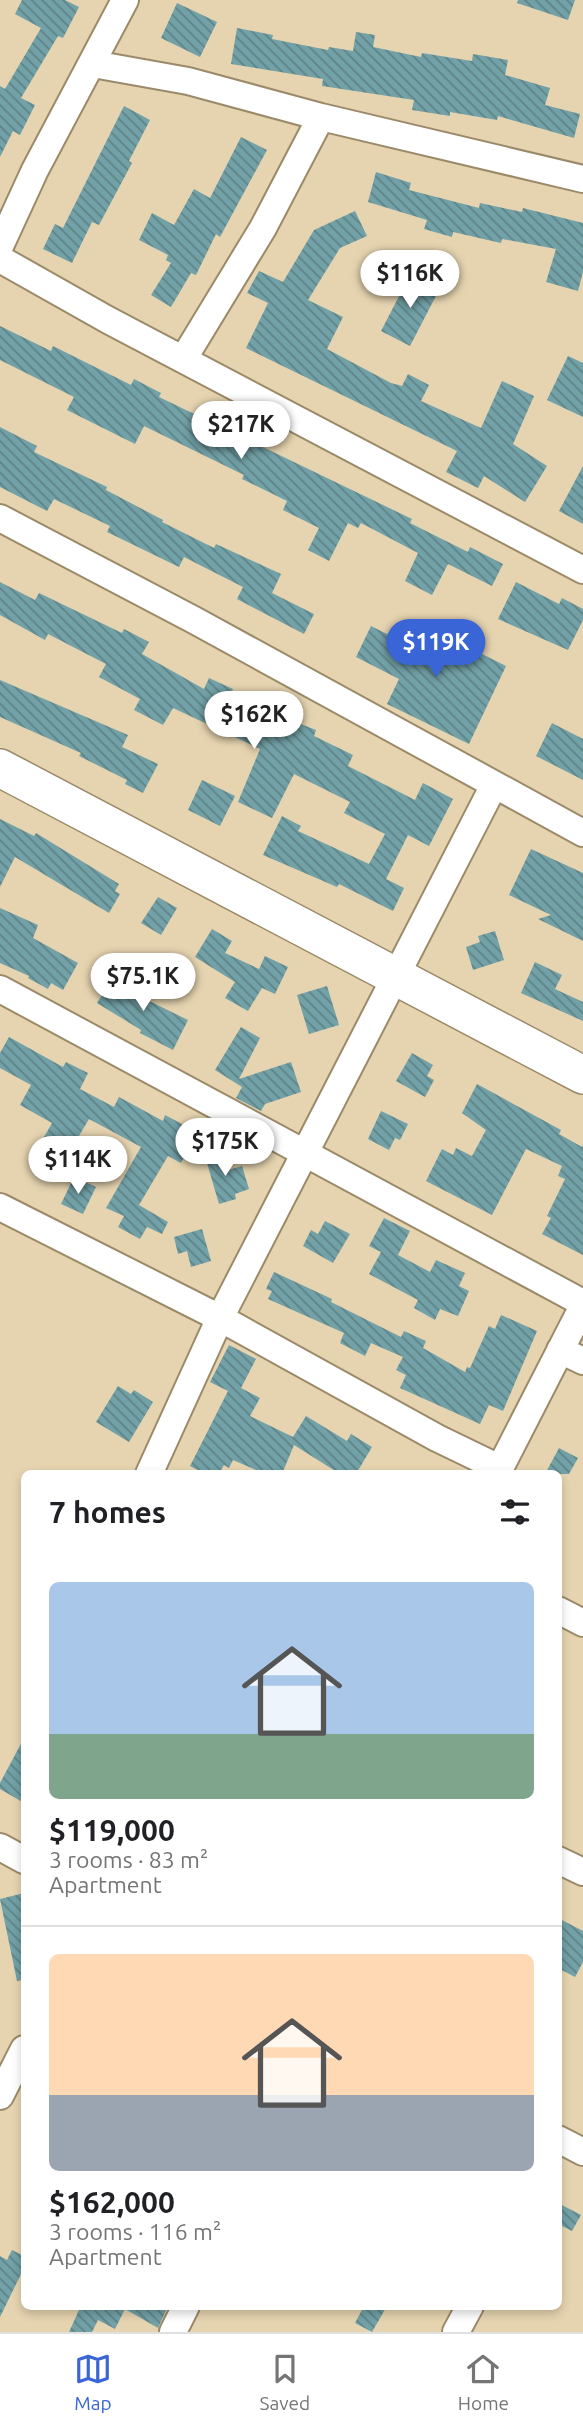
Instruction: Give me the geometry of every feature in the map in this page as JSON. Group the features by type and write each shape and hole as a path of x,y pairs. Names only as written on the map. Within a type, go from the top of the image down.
{"street":[{"path":"0,246 36,170 125,0"},
{"path":"93,64 188,81 321,117 583,179"},
{"path":"184,358 263,228 321,117"},
{"path":"0,259 108,320 583,570"},
{"path":"0,518 194,620 493,787 583,833"},
{"path":"0,768 396,979 583,1075"},
{"path":"151,1470 220,1318 493,787"},
{"path":"0,989 583,1305 572,1355 499,1470"},
{"path":"0,1208 220,1318 496,1470"},
{"path":"562,1612 583,1623"},
{"path":"0,1847 21,1858"},
{"path":"562,1862 583,1872"},
{"path":"0,2096 21,2055"},
{"path":"562,2142 583,2152"},
{"path":"173,2332 184,2310"},
{"path":"456,2332 468,2310"}],"building":[{"path":"22,0 65,0 79,7 63,38 58,36 21,98 35,105 20,135 13,131 0,157 0,86 5,89 41,28 15,14"},
{"path":"518,0 575,0 568,20 517,3"},
{"path":"177,3 217,22 200,57 161,38"},
{"path":"237,28 273,35 272,39 328,50 329,47 353,51 356,32 375,35 373,47 421,57 422,53 472,61 473,54 508,60 505,75 550,88 545,105 580,114 574,138 498,116 497,120 450,112 450,116 412,110 414,100 322,86 323,79 231,64"},
{"path":"124,106 150,120 129,161 132,163 99,225 92,222 72,263 43,249 55,224 63,228"},
{"path":"241,137 267,150 220,237 216,234 196,275 191,273 171,307 151,295 171,263 166,260 168,255 139,240 152,213 174,225 194,189 210,198"},
{"path":"376,172 411,183 409,190 479,208 480,203 522,212 523,208 583,223 583,272 578,291 546,282 556,249 502,239 501,243 453,232 452,237 424,229 427,220 368,202"},
{"path":"355,211 367,236 340,248 308,300 343,317 327,349 391,383 402,386 408,374 429,385 421,401 481,428 502,381 534,396 513,444 547,466 525,502 484,476 478,488 446,472 457,451 246,348 268,303 247,293 259,271 283,282 314,230"},
{"path":"410,275 439,290 410,346 381,331"},
{"path":"0,326 51,351 53,346 131,385 134,379 161,393 159,397 412,519 410,523 468,552 470,547 503,564 492,586 448,564 432,595 405,581 418,553 361,523 358,528 348,523 329,561 308,550 319,528 283,510 287,501 242,479 244,475 144,426 135,444 67,410 74,397 0,360"},
{"path":"568,356 583,363 583,417 547,400"},
{"path":"0,427 37,446 34,452 107,487 106,490 163,520 162,522 214,548 216,544 281,574 272,593 314,614 304,634 237,599 243,587 184,557 179,567 107,532 110,526 54,499 47,511 0,487"},
{"path":"583,466 583,524 559,511"},
{"path":"0,582 35,600 39,593 122,633 124,629 149,642 142,654 204,689 209,678 233,689 230,696 282,721 283,717 316,730 314,736 353,755 348,766 415,800 423,783 453,799 429,846 408,835 386,879 404,888 393,911 339,884 337,887 263,855 282,816 301,826 298,831 369,864 385,834 344,813 350,802 294,774 272,818 238,802 260,749 173,708 163,725 134,710 140,699 99,677 106,664 48,634 45,640 0,615"},
{"path":"516,582 559,604 562,598 583,609 583,620 568,650 498,619"},
{"path":"435,624 469,640 466,646 506,666 469,744 387,704 399,679 356,657 371,626 421,651"},
{"path":"0,680 128,735 122,747 158,764 143,793 125,784 127,780 79,756 81,753 0,717"},
{"path":"552,723 583,739 583,780 536,756"},
{"path":"202,780 235,796 220,826 188,810"},
{"path":"0,819 34,836 36,833 119,884 115,891 120,894 109,913 15,857 0,887"},
{"path":"531,849 583,873 583,941 538,919 551,915 509,895"},
{"path":"158,897 177,908 161,935 141,923"},
{"path":"0,908 38,925 33,938 78,963 63,990 51,983 48,989 28,978 29,976 0,963"},
{"path":"212,929 232,941 225,953 259,969 265,956 288,967 275,994 262,988 248,1011 225,998 235,982 195,957"},
{"path":"495,931 504,960 473,970 466,947 480,942 478,936"},
{"path":"535,962 562,975 555,989 583,1002 583,1021 521,993"},
{"path":"115,975 140,990 137,995 188,1020 173,1050 140,1033 141,1030 97,1003"},
{"path":"327,986 339,1025 309,1034 297,995"},
{"path":"241,1027 260,1038 239,1079 291,1062 301,1092 265,1104 261,1111 236,1098 242,1087 215,1070"},
{"path":"9,1037 63,1067 66,1062 88,1073 80,1089 114,1107 119,1097 163,1121 165,1115 197,1132 181,1163 168,1156 139,1205 168,1222 162,1234 147,1227 140,1239 118,1227 124,1216 106,1208 141,1147 89,1119 63,1163 39,1146 52,1123 20,1105 31,1085 0,1068 0,1053"},
{"path":"412,1053 433,1065 427,1076 434,1080 425,1097 396,1081"},
{"path":"477,1084 561,1130 559,1134 582,1147 583,1144 583,1255 542,1234 551,1218 547,1216 565,1179 558,1176 562,1166 526,1149 492,1215 426,1181 442,1149 453,1155 456,1148 472,1156 486,1130 462,1113"},
{"path":"381,1111 408,1124 400,1140 395,1138 389,1150 368,1139"},
{"path":"218,1149 228,1170 242,1166 249,1189 235,1194 236,1199 219,1204 204,1153"},
{"path":"74,1177 96,1187 83,1214 61,1204"},
{"path":"384,1218 410,1231 398,1255 430,1272 436,1260 465,1273 459,1286 469,1291 458,1316 440,1309 435,1320 414,1308 418,1300 369,1274 381,1252 369,1246"},
{"path":"325,1221 350,1234 333,1263 303,1246 311,1230 318,1234"},
{"path":"202,1229 211,1261 191,1267 187,1251 178,1254 174,1237"},
{"path":"274,1272 332,1299 331,1302 401,1337 404,1331 426,1341 423,1348 465,1372 467,1367 470,1368 489,1326 495,1329 501,1315 537,1331 503,1411 489,1405 480,1424 400,1388 406,1375 396,1370 403,1357 371,1343 365,1356 340,1343 344,1333 268,1299 272,1291 266,1289"},
{"path":"229,1345 256,1359 241,1388 260,1398 250,1416 293,1437 306,1416 347,1441 351,1434 372,1447 358,1470 334,1470 294,1445 284,1470 256,1470 233,1460 229,1468 224,1465 221,1470 198,1470 190,1466 228,1391 210,1382"},
{"path":"118,1386 131,1394 134,1390 153,1402 129,1442 96,1422"},
{"path":"559,1448 578,1458 569,1474 562,1474 562,1470 547,1470"},
{"path":"21,1744 21,1801 0,1789 0,1783"},
{"path":"21,1894 21,1980 17,1981 0,1899"},
{"path":"562,1920 583,1931 583,1962 575,1977 562,1970"},
{"path":"562,2205 581,2215 572,2231 562,2226"},
{"path":"12,2250 21,2254 21,2274 0,2317 0,2256 7,2260"},
{"path":"79,2310 124,2310 115,2329 98,2320 92,2332 69,2332"},
{"path":"127,2310 166,2310 158,2328"},
{"path":"362,2310 385,2310 372,2332 355,2323"}]}
